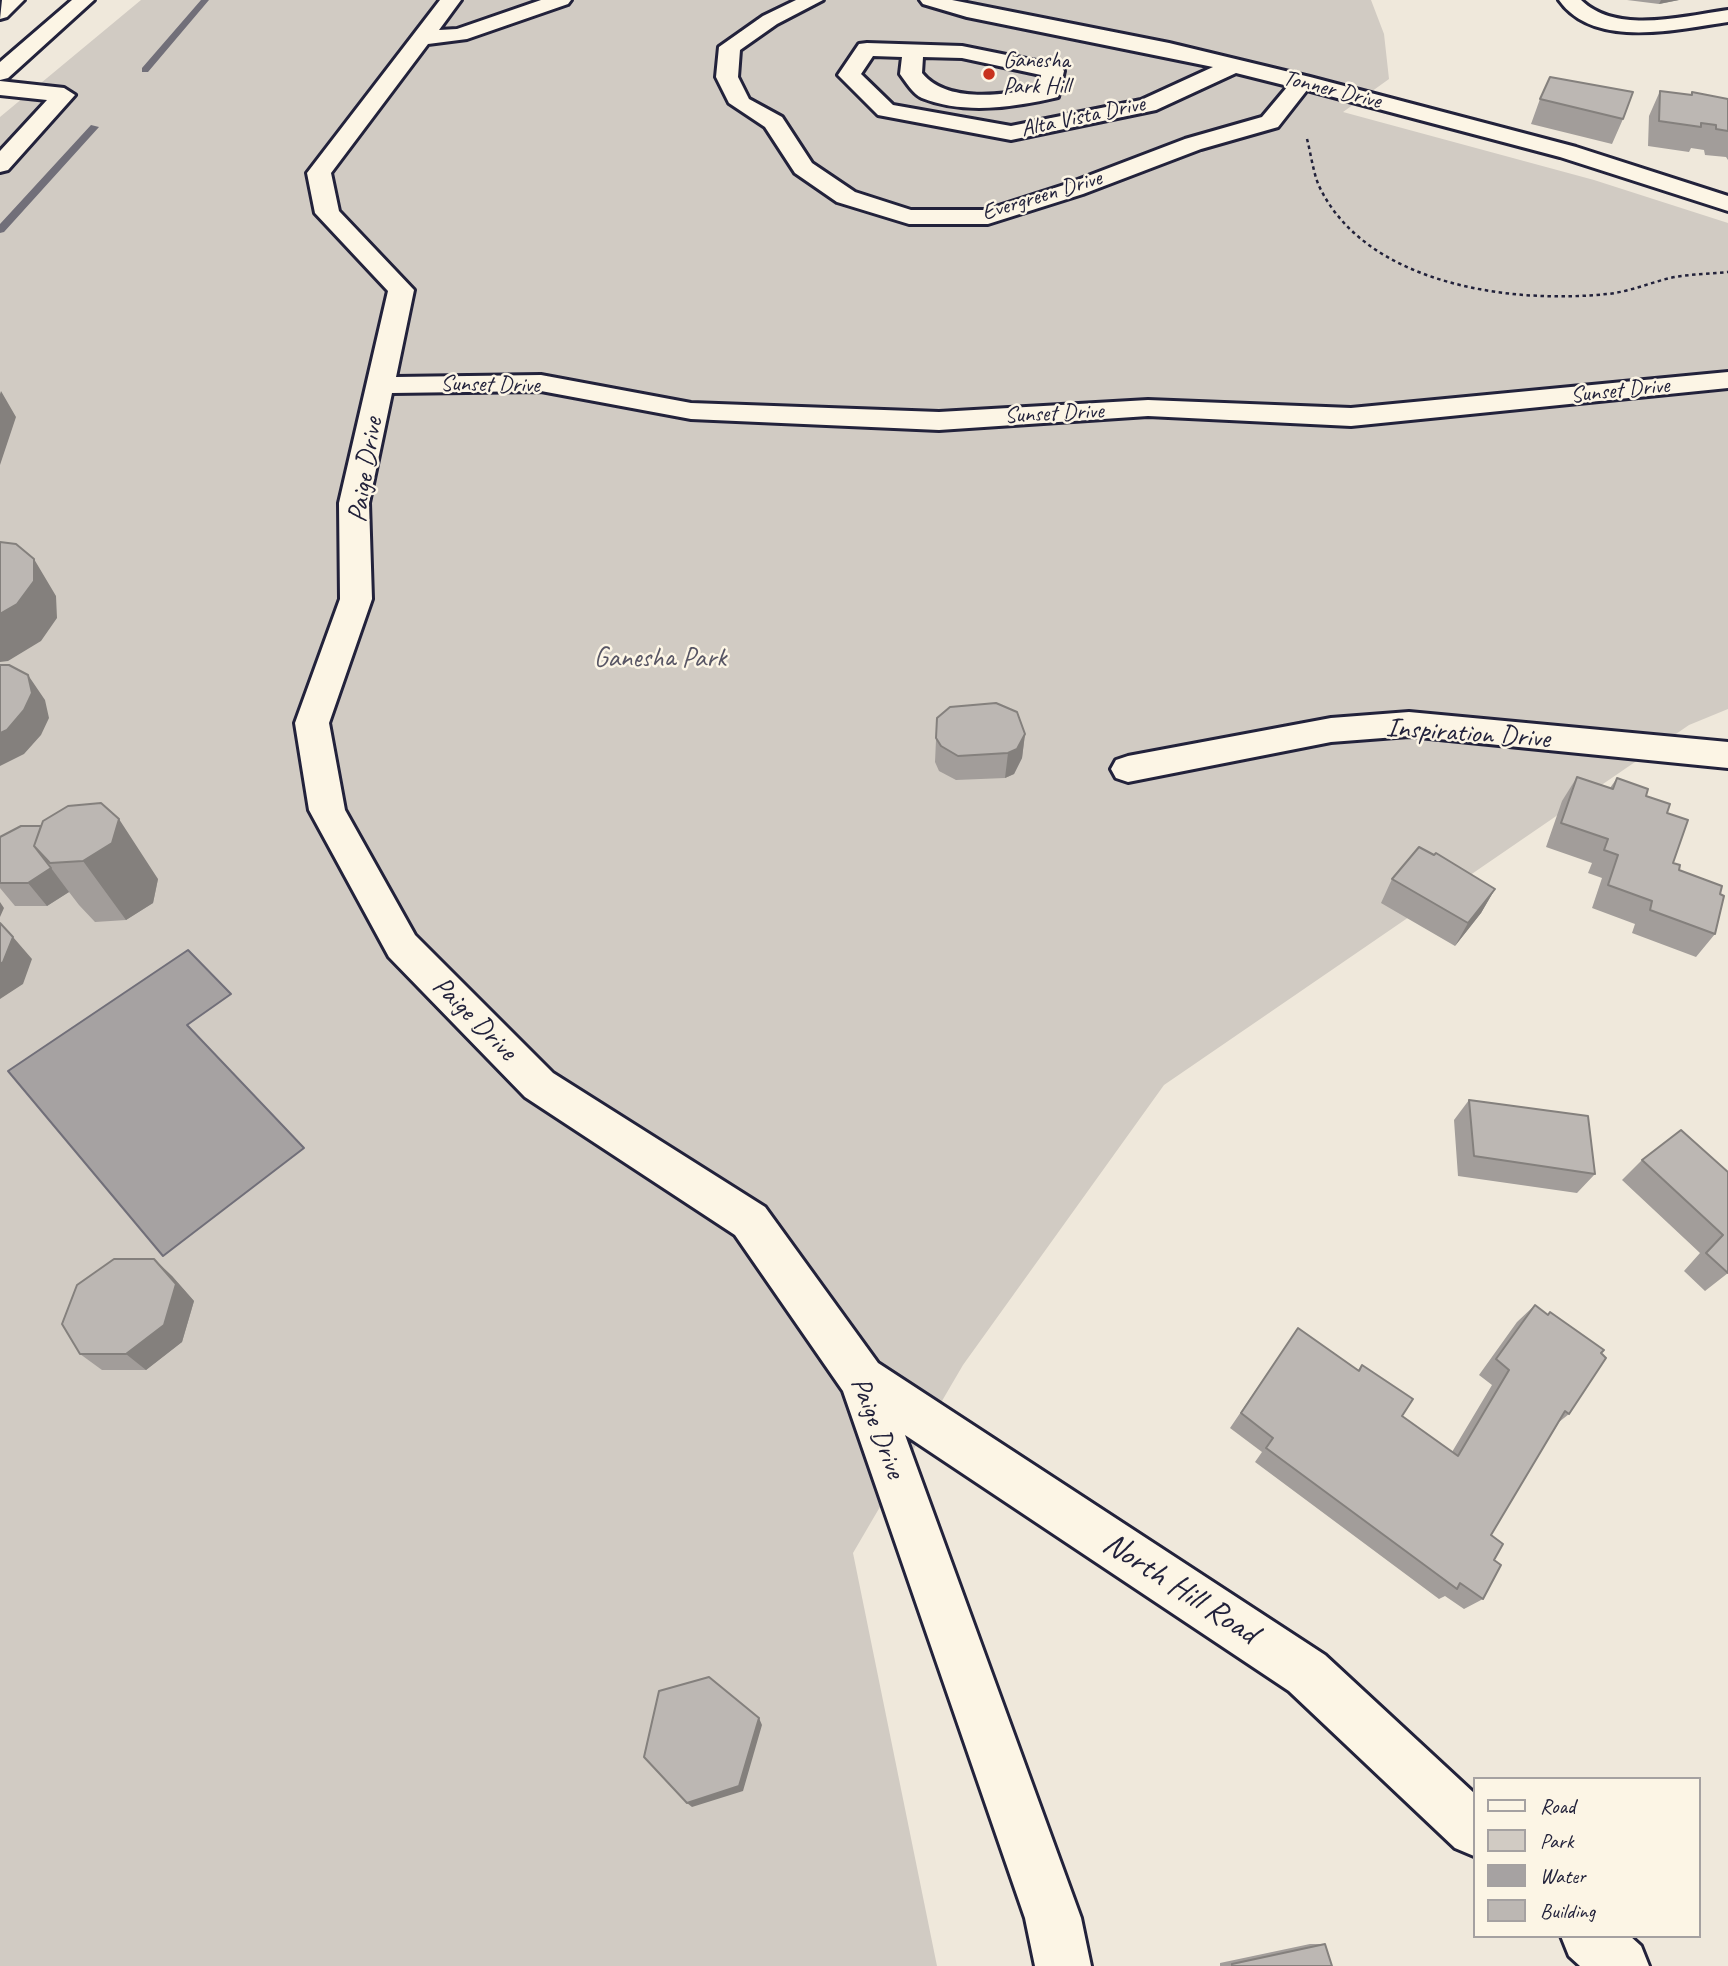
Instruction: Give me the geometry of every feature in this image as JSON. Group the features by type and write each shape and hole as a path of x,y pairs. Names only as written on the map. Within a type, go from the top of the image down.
{"street":[{"path":"0,13 14,0"},
{"path":"0,73 84,0"},
{"name":"Paige Drive","path":"451,0 319,173 327,213 401,290 355,503 356,599 312,723 327,810 402,946 539,1085 750,1221 862,1380 1054,1918 1063,1966"},
{"path":"422,38 460,34 561,0"},
{"name":"Evergreen Drive","path":"813,0 770,20 730,47 727,77 740,103 774,122 803,168 846,197 909,217 988,217 1075,190 1193,144 1270,122 1302,82"},
{"name":"Tonner Drive","path":"930,0 967,11 1157,46 1302,82 1568,152 1728,204"},
{"path":"1569,0 1592,20 1637,26 1728,16"},
{"name":"Alta Vista Drive","path":"913,53 911,74 928,92 990,101 1021,100 1050,92 1053,71 962,52 913,53 867,49 849,75 886,110 1011,133 1148,105 1235,65"},
{"path":"0,88 64,95 0,165"},
{"name":"Sunset Drive","path":"381,385 541,383 691,411 939,421 1148,408 1351,417 1728,380"},
{"name":"Inspiration Drive","path":"1128,769 1331,730 1409,724 1728,755"},
{"name":"North Hill Road","path":"862,1380 1307,1673 1472,1827"},
{"path":"1591,1938 1621,1966"}],"path":[{"path":"1302,82 1308,151 1325,201 1370,248 1459,287 1538,298 1610,294 1672,278 1728,272"}],"green space":[{"name":"Ganesha Park","path":"141,0 1371,0 1384,34 1389,79 1343,112 1594,180 1728,223 1728,709 1689,725 1164,1085 963,1365 853,1553 937,1966 0,1966 0,117"}],"water":[{"path":"188,950 231,994 187,1025 304,1148 163,1256 8,1071"}],"building":[{"path":"1550,77 1633,92 1623,119 1540,99"},
{"path":"1660,91 1692,95 1692,92 1728,99 1728,131 1716,129 1716,125 1701,123 1701,127 1659,121"},
{"path":"0,542 16,544 34,559 34,581 17,604 0,614"},
{"path":"0,665 9,665 28,675 32,693 24,710 7,730 0,733"},
{"path":"996,703 1017,712 1025,734 1017,749 1008,753 958,756 941,746 936,738 937,718 950,707"},
{"path":"1577,777 1613,789 1617,778 1648,789 1646,796 1670,804 1667,813 1688,820 1673,863 1680,865 1679,870 1722,886 1720,894 1724,896 1715,934 1650,910 1652,901 1608,885 1618,855 1604,850 1608,839 1561,823"},
{"path":"101,803 119,819 112,843 83,861 50,863 34,846 43,821 68,806"},
{"path":"21,826 41,826 34,846 51,868 28,883 0,883 0,837"},
{"path":"1419,847 1434,855 1436,853 1495,889 1468,923 1392,879"},
{"path":"0,923 13,937 0,964"},
{"path":"1469,1100 1588,1116 1595,1174 1474,1156"},
{"path":"1681,1130 1728,1172 1728,1273 1706,1253 1723,1235 1642,1160"},
{"path":"114,1259 154,1259 176,1284 164,1325 126,1354 80,1354 62,1324 77,1285"},
{"path":"1535,1305 1548,1315 1550,1312 1604,1350 1601,1353 1606,1358 1569,1414 1565,1411 1491,1535 1503,1544 1494,1560 1501,1565 1483,1599 1460,1583 1457,1589 1266,1448 1273,1438 1241,1413 1298,1328 1359,1371 1362,1365 1413,1399 1402,1416 1458,1456 1509,1370 1496,1359"},
{"path":"709,1677 759,1718 739,1786 687,1803 644,1757 659,1691"},
{"path":"1325,1944 1332,1966 1232,1966 1232,1964"}],"waterway":[{"path":"145,70 205,0"},
{"path":"0,230 94,127"}],"place":[{"name":"Ganesha Park Hill","path":"989,74"}]}
